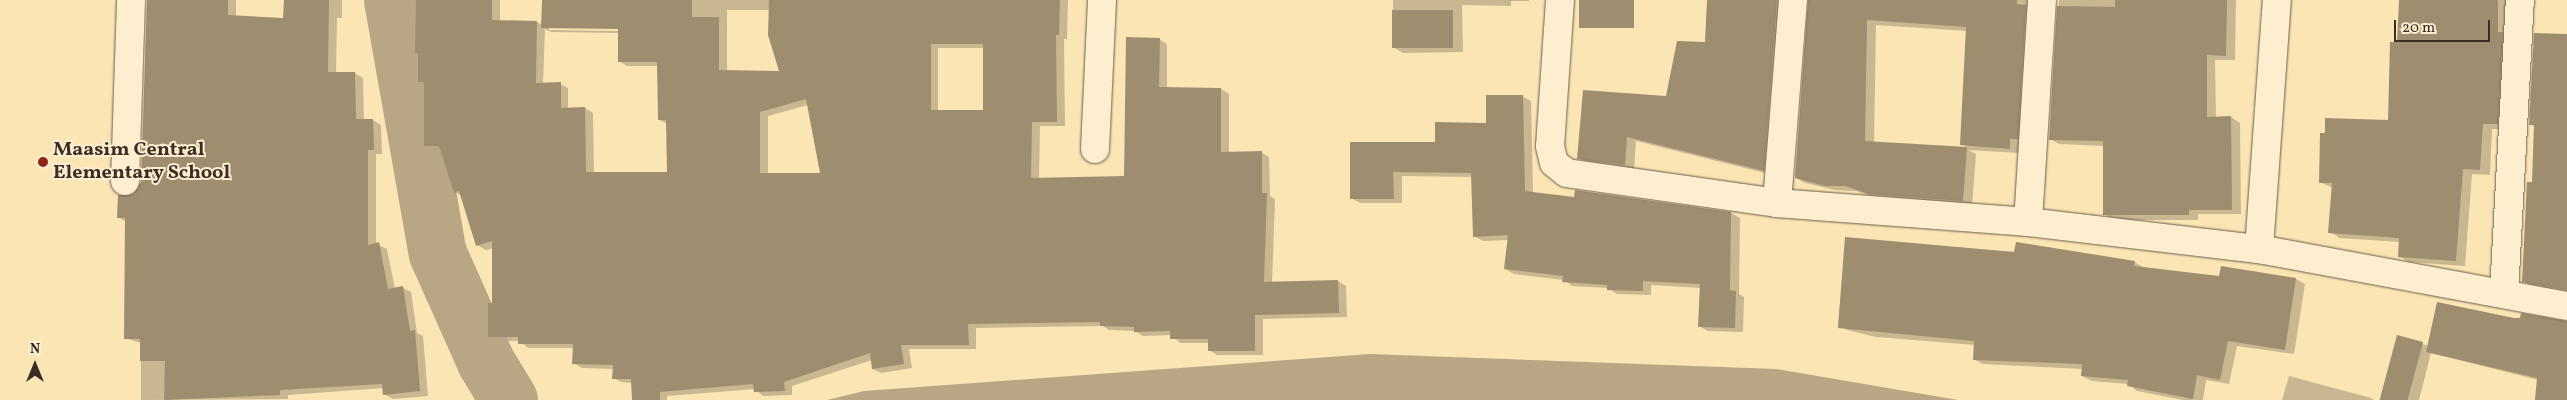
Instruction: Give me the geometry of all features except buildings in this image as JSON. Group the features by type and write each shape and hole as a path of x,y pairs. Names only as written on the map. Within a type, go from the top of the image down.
{"street":[{"path":"125,181 131,0"},
{"path":"1095,149 1102,0"},
{"path":"1560,0 1550,146 1557,168 1567,173 1776,203 2028,222 2259,250 2504,293 2567,306"},
{"path":"1776,203 1793,0"},
{"path":"2028,222 2042,0"},
{"path":"2259,250 2277,0"},
{"path":"2504,293 2520,0"}],"shaded area":[{"path":"1370,354 1776,369 1958,400 827,400 864,391"}],"waterway":[{"path":"393,0 438,254 486,362 509,400"}],"place":[{"name":"Maasim Central Elementary School","path":"43,162"}]}
